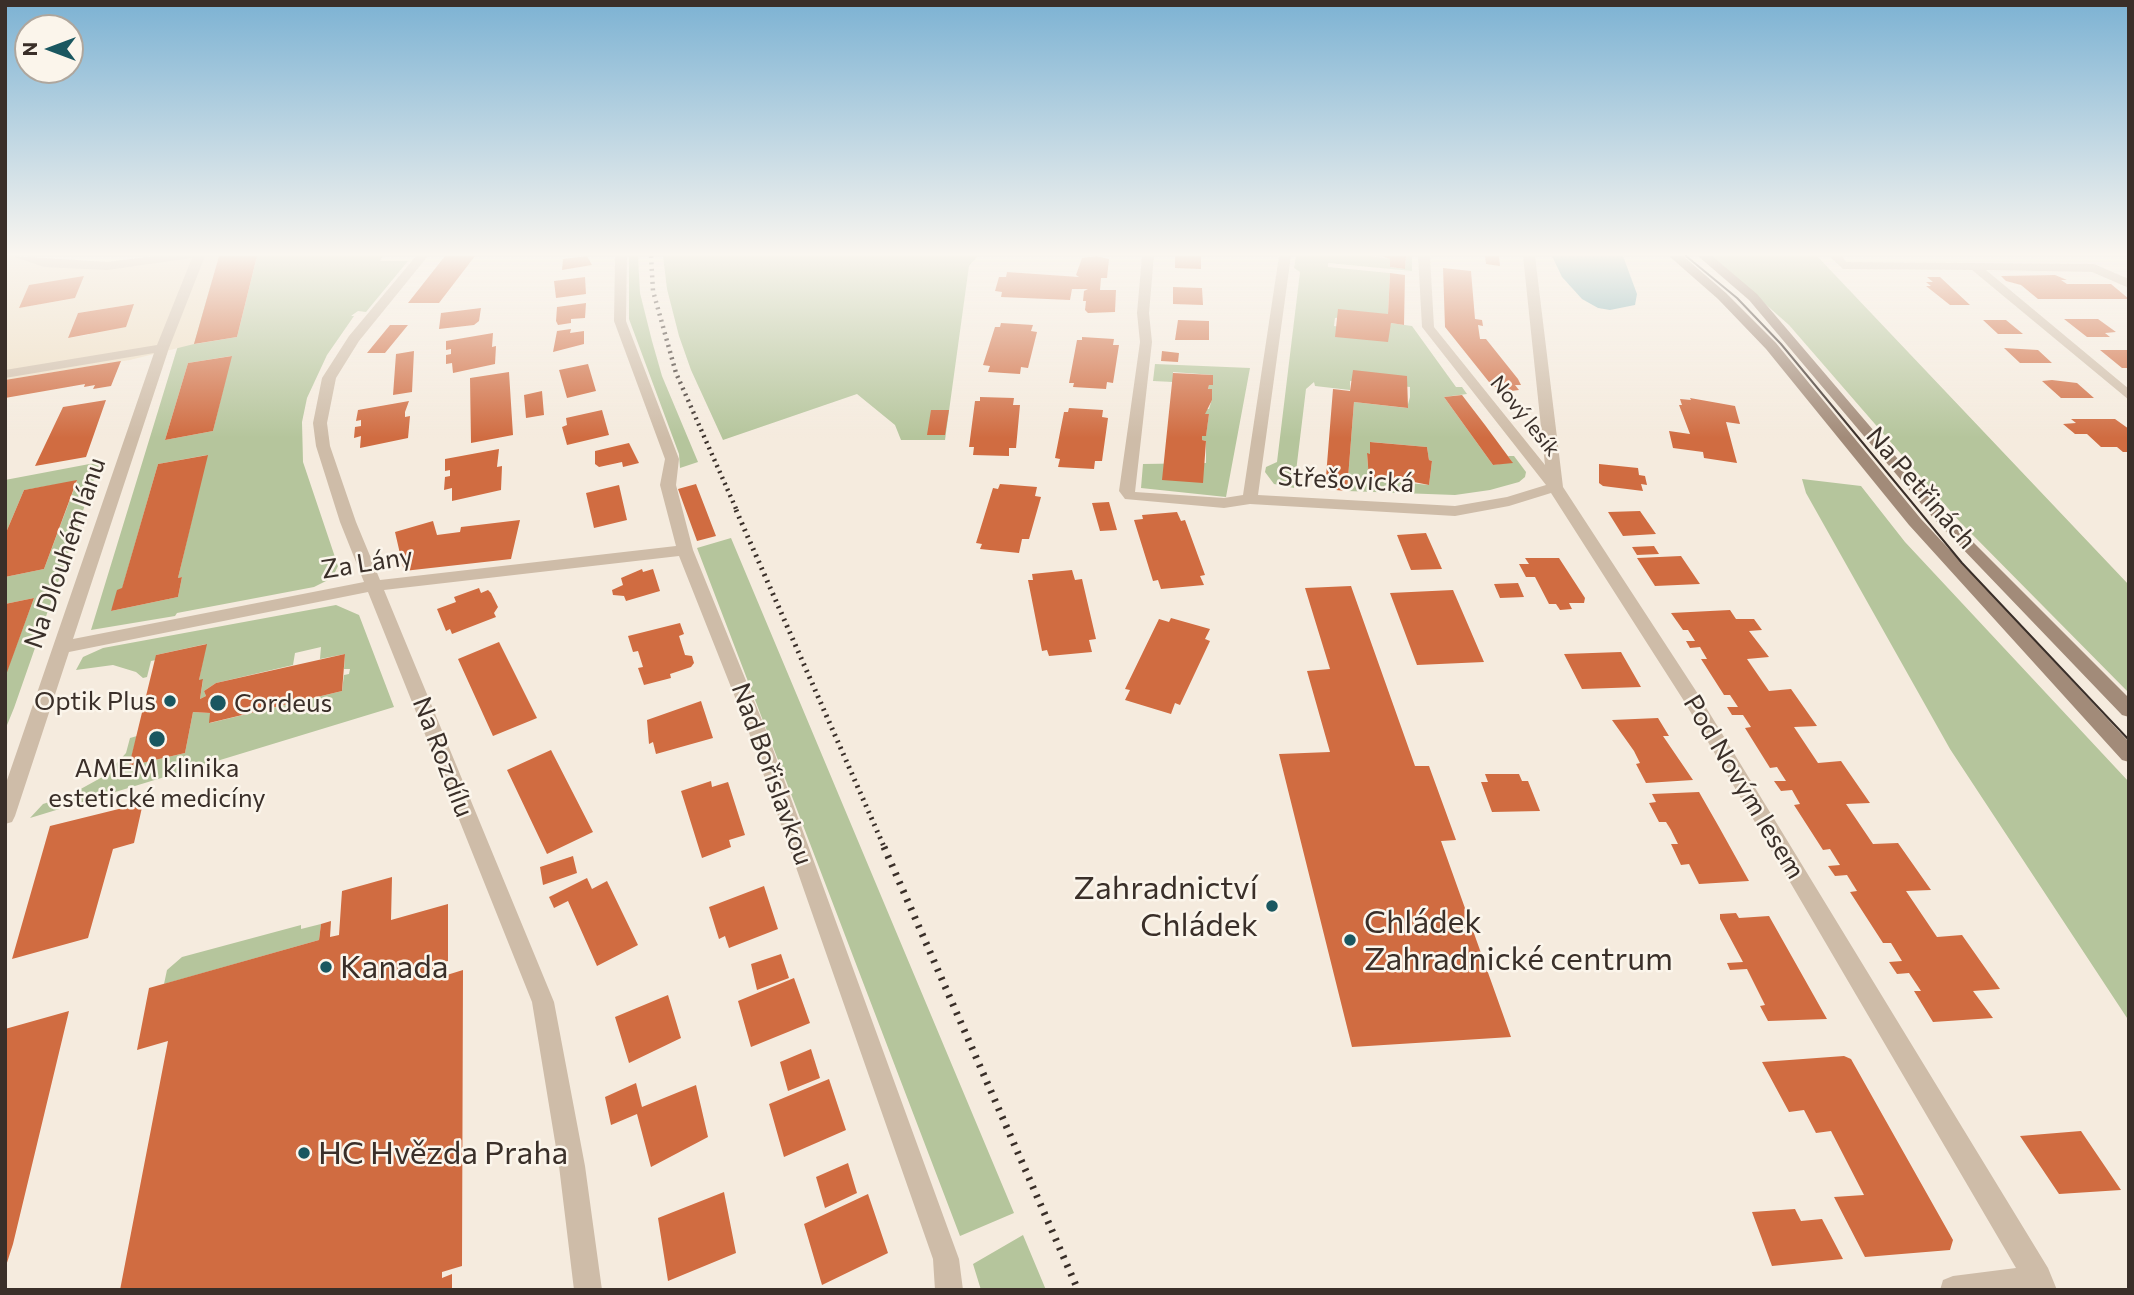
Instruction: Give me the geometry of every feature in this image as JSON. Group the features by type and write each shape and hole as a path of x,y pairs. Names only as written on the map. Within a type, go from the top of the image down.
{"street":[{"name":"Na Dlouhém lánu","path":"5,816 9,795 175,316"},
{"name":"Na Rozdílu","path":"372,316 329,378 322,401 323,446 373,586 544,1002 572,1166 588,1290"},
{"name":"Nad Bořislavkou","path":"620,316 672,459 668,485 685,550 767,756 946,1259 949,1290"},
{"path":"1143,316 1146,342 1127,494 1137,499 1224,503 1250,499"},
{"name":"Střešovická","path":"1276,316 1250,499 1455,511 1509,501 1555,487"},
{"name":"Nový lesík","path":"1427,316 1428,327 1555,487"},
{"name":"Pod Novým lesem","path":"1536,316 1555,487 1697,708 2041,1284"},
{"name":"Na Petřinách","path":"1742,316 1771,346 1915,522 2129,755"},
{"name":"Na Petřinách","path":"1770,316 1940,516 2129,710"},
{"path":"2035,316 2129,396"},
{"path":"5,374 162,348"},
{"name":"Za Lány","path":"60,648 373,586 685,550"},
{"path":"1953,1290 2041,1284"}],"green space":[{"path":"187,316 202,316 195,344 237,337 242,316 354,316 327,355 307,398 302,422 303,462 338,566 332,578 314,587 177,613 175,616 91,630","holes":["231,356 213,431 165,440 188,363","207,455 178,578 182,577 178,597 111,611 122,589 158,464"]},
{"path":"629,316 646,316 662,376 698,462 680,468 679,454"},
{"path":"674,316 962,316 945,440 901,440 895,425 857,394 723,440 691,370"},
{"path":"1295,316 1356,316 1335,318 1334,326 1388,332 1391,323 1412,326 1456,387 1462,387 1467,394 1444,397 1493,465 1512,462 1508,456 1514,456 1526,472 1519,482 1455,495 1347,491 1354,402 1407,408 1410,397 1410,387 1350,381 1350,390 1315,386 1314,382 1306,389 1294,488 1274,484 1265,472 1266,467 1277,462","holes":["1371,442 1427,447 1429,460 1432,461 1429,485 1369,479 1367,454 1370,454"]},
{"path":"1779,316 1874,316 2129,585 2129,693 1960,522"},
{"path":"1155,364 1250,368 1226,497 1141,488 1143,464 1206,463 1206,441 1202,440 1202,435 1206,435 1209,414 1204,414 1212,399 1212,389 1208,389 1209,385 1213,385 1213,375 1173,372 1173,382 1153,381"},
{"path":"100,462 5,730 5,676 34,598 5,604 5,577 44,569 77,481 24,490 5,535 5,480"},
{"path":"1802,479 1861,486 1905,542 2129,782 2129,1021 1950,749 1806,493"},
{"path":"731,538 1014,1213 960,1236 697,548"},
{"path":"336,605 359,615 394,707 30,818 43,804 68,796 106,775 126,753 130,738 137,736 129,766 185,753 193,712 210,713 210,723 342,691 344,675 349,674 350,669 344,669 345,654 320,659 321,647 295,653 293,665 216,683 204,691 206,696 200,699 203,680 199,680 206,644 156,655 156,660 151,661 147,677 143,678 136,672 113,665 76,670 83,657 103,648"},
{"path":"321,924 319,940 164,984 167,970 182,957 301,925 301,929"},
{"path":"1023,1235 1046,1290 981,1290 973,1264"}],"shaded area":[{"path":"5,316 77,316 68,338 88,335 115,316 202,316 194,344 130,360 5,380"}],"building":[{"path":"77,316 130,316 126,327 68,338"},
{"path":"202,316 242,316 237,337 194,344"},
{"path":"441,316 480,316 474,325 439,329"},
{"path":"556,316 585,316 571,319 571,323 558,325"},
{"path":"1337,316 1404,316 1404,325 1391,323 1388,342 1335,337"},
{"path":"1445,316 1475,316 1475,319 1482,320 1483,326 1478,325 1480,339 1486,339 1518,379 1521,385 1515,385 1519,390 1503,392 1499,387 1493,387 1445,327"},
{"path":"2064,319 2098,319 2116,332 2105,333 2110,337 2087,337"},
{"path":"1178,320 1209,321 1209,340 1175,340"},
{"path":"1983,320 2006,320 2023,334 1998,334"},
{"path":"1001,323 1033,325 1031,331 1037,332 1028,368 1021,367 1020,374 988,372 990,366 983,365 995,327 1000,327"},
{"path":"390,325 408,325 385,353 367,353"},
{"path":"571,329 570,333 584,331 584,344 553,352 557,331"},
{"path":"493,333 492,347 496,346 495,364 453,373 452,363 446,364 446,355 451,354 451,349 446,350 446,341"},
{"path":"1082,337 1114,339 1113,345 1119,345 1113,383 1107,382 1106,389 1073,387 1074,383 1069,383 1077,340 1082,340"},
{"path":"2004,348 2038,350 2052,363 2020,363"},
{"path":"2100,350 2129,350 2129,368 2122,368"},
{"path":"414,351 412,392 393,395 396,354"},
{"path":"1162,351 1179,353 1178,362 1161,361"},
{"path":"232,356 213,431 165,440 188,363"},
{"path":"121,361 111,386 93,389 95,385 84,387 85,384 5,398 5,380"},
{"path":"588,364 596,391 567,398 559,370"},
{"path":"1353,370 1407,376 1408,408 1354,402 1347,491 1325,489 1333,389 1350,391"},
{"path":"509,372 513,435 471,443 470,378"},
{"path":"1173,373 1213,375 1213,385 1209,385 1208,389 1212,389 1212,400 1205,414 1209,414 1206,436 1202,436 1202,440 1206,441 1203,483 1162,480"},
{"path":"2042,381 2077,383 2094,398 2061,398"},
{"path":"542,391 544,415 526,418 524,395"},
{"path":"1462,395 1513,463 1493,465 1444,397"},
{"path":"980,397 1014,398 1013,405 1020,405 1016,448 1009,448 1009,456 973,455 974,447 969,447 975,401 980,401"},
{"path":"1690,398 1735,406 1740,424 1726,422 1737,463 1704,458 1703,452 1673,448 1669,431 1690,434 1679,405 1682,405 1680,399 1691,400"},
{"path":"106,400 86,457 35,466 63,407"},
{"path":"409,401 405,412 405,417 410,416 408,438 360,448 361,436 354,438 355,427 361,426 361,420 356,421 358,410"},
{"path":"1069,408 1103,410 1102,417 1108,418 1102,461 1095,461 1094,469 1058,467 1060,459 1055,458 1064,412 1068,412"},
{"path":"602,410 609,435 567,445 562,427 567,425 566,418"},
{"path":"931,410 949,410 945,435 927,435"},
{"path":"2071,419 2115,419 2129,429 2129,452 2123,452 2117,447 2101,447 2087,434 2075,434 2063,424 2076,423"},
{"path":"1370,442 1427,447 1429,460 1432,461 1429,485 1404,480 1369,479 1367,453 1370,454"},
{"path":"629,443 639,463 623,467 622,462 599,467 595,464 595,451"},
{"path":"499,449 497,467 502,466 501,490 452,501 452,488 444,490 445,477 450,476 450,470 445,471 445,459"},
{"path":"208,455 178,578 182,577 178,597 111,611 117,590 122,588 158,464"},
{"path":"1599,464 1638,468 1639,475 1645,476 1647,485 1641,484 1643,491 1603,486 1599,483"},
{"path":"77,480 44,569 5,577 5,535 24,490"},
{"path":"696,484 716,536 697,541 678,489"},
{"path":"1000,484 1037,487 1035,496 1041,497 1029,539 1022,539 1019,553 980,549 982,544 976,543 993,488 998,489"},
{"path":"619,485 627,520 594,528 586,493"},
{"path":"1109,502 1117,530 1100,531 1092,503"},
{"path":"1640,511 1656,534 1623,536 1608,512"},
{"path":"1177,512 1181,521 1185,520 1205,575 1200,576 1204,585 1161,589 1158,580 1153,581 1134,520 1143,519 1142,515"},
{"path":"520,520 511,559 404,571 395,532 433,521 437,535 460,532 461,527"},
{"path":"1426,533 1442,569 1411,570 1397,535"},
{"path":"1654,546 1659,554 1637,555 1632,547"},
{"path":"1681,556 1700,584 1655,586 1637,558"},
{"path":"1525,558 1559,558 1585,598 1584,603 1569,603 1572,609 1560,610 1556,604 1549,604 1535,577 1526,577 1519,564 1529,564"},
{"path":"642,569 643,572 653,569 660,591 626,601 624,596 613,595 612,590 623,585 621,578"},
{"path":"1072,570 1075,580 1082,579 1096,639 1089,640 1092,652 1049,656 1047,650 1042,651 1028,580 1033,580 1032,574"},
{"path":"1518,583 1524,597 1500,598 1494,584"},
{"path":"1351,586 1415,766 1429,766 1456,840 1441,841 1511,1037 1352,1047 1279,754 1330,752 1307,671 1330,669 1305,588"},
{"path":"479,588 481,593 488,590 491,593 498,607 494,613 496,617 452,634 450,629 446,631 437,609 456,602 454,597"},
{"path":"1453,590 1484,662 1417,665 1390,593"},
{"path":"34,598 6,675 5,675 5,604"},
{"path":"1730,610 1736,619 1754,619 1762,630 1749,631 1769,657 1747,659 1769,691 1791,689 1817,726 1794,727 1818,763 1841,761 1870,803 1846,804 1873,844 1898,843 1931,890 1906,891 1937,937 1962,935 2000,989 1973,991 1993,1018 1933,1022 1914,991 1921,991 1909,973 1897,974 1889,962 1902,961 1891,943 1883,943 1850,892 1857,891 1847,875 1835,876 1828,866 1840,865 1830,849 1823,850 1794,805 1800,804 1792,790 1781,791 1774,781 1786,781 1777,767 1770,768 1745,728 1751,727 1743,715 1732,715 1727,707 1738,707 1730,695 1724,695 1701,659 1707,659 1700,647 1690,648 1686,641 1695,641 1671,613"},
{"path":"1171,618 1210,629 1205,639 1210,641 1180,705 1175,703 1171,714 1125,700 1130,690 1125,689 1159,619 1169,622"},
{"path":"680,623 684,634 679,636 685,655 692,656 694,663 691,667 670,674 671,678 644,685 638,668 643,667 638,651 633,652 628,636"},
{"path":"499,642 537,718 493,736 458,659"},
{"name":"Cordeus","path":"207,644 199,680 203,679 200,699 206,696 204,691 216,683 345,654 342,691 209,723 210,713 193,712 185,753 129,766 156,655"},
{"path":"1621,652 1641,687 1582,689 1564,654"},
{"path":"701,701 713,738 656,754 653,742 649,744 647,720"},
{"path":"1658,718 1669,736 1663,736 1693,780 1646,783 1636,764 1640,763 1634,751 1612,720"},
{"path":"551,750 593,832 547,854 507,770"},
{"path":"1485,774 1519,774 1522,781 1528,781 1540,811 1492,812 1481,782 1488,782"},
{"path":"711,781 712,787 728,782 745,835 729,840 731,847 702,858 681,791"},
{"path":"1699,792 1749,881 1699,884 1689,864 1681,865 1671,844 1678,844 1671,830 1666,822 1659,822 1649,803 1656,802 1652,794"},
{"path":"143,803 134,843 113,849 88,938 12,959 50,826"},
{"path":"573,856 577,873 543,885 540,867"},
{"name":"HC Hvězda Praha","path":"392,877 391,920 448,904 448,961 437,964 437,978 463,970 462,1266 442,1272 442,1278 452,1274 452,1290 120,1290 168,1041 137,1050 149,988 319,940 321,924 331,921 330,937 339,935 342,891"},
{"path":"587,878 592,889 607,881 638,945 597,966 568,901 554,908 549,897"},
{"path":"764,886 778,929 729,948 725,936 719,939 709,907"},
{"path":"1736,913 1739,918 1769,916 1827,1019 1768,1021 1760,1006 1765,1005 1747,969 1730,970 1727,963 1743,962 1720,919 1720,914"},
{"path":"781,954 789,978 757,990 751,964"},
{"path":"794,978 810,1023 751,1047 738,1001"},
{"path":"668,995 681,1038 629,1063 615,1017"},
{"path":"69,1011 13,1244 5,1269 5,1029"},
{"path":"811,1049 820,1078 788,1091 780,1062"},
{"path":"1844,1056 1851,1059 1953,1240 1950,1250 1865,1257 1834,1197 1864,1195 1831,1131 1816,1133 1804,1110 1789,1112 1762,1062"},
{"path":"829,1079 846,1130 784,1157 769,1104"},
{"path":"636,1083 642,1107 696,1085 708,1137 651,1167 637,1114 611,1125 605,1097"},
{"path":"2081,1131 2121,1190 2059,1194 2020,1136"},
{"path":"848,1163 857,1193 825,1208 816,1177"},
{"path":"724,1192 736,1253 668,1281 658,1218"},
{"path":"868,1194 888,1253 822,1285 804,1224"},
{"path":"1795,1209 1801,1221 1822,1219 1843,1259 1772,1266 1752,1212"}],"tram line":[{"path":"1755,316 1781,344 1962,563 2129,740"}],"railway":[{"path":"660,316 676,373 737,511"},
{"path":"736,510 885,849"},
{"path":"884,847 1078,1290"}],"place":[{"name":"Optik Plus","path":"170,701"},
{"name":"Cordeus","path":"218,703"},
{"name":"AMEM klinika estetické medicíny","path":"157,739"},
{"name":"Zahradnictví Chládek","path":"1272,906"},
{"name":"Chládek Zahradnické centrum","path":"1350,940"},
{"name":"Kanada","path":"326,967"},
{"name":"HC Hvězda Praha","path":"304,1153"}]}
